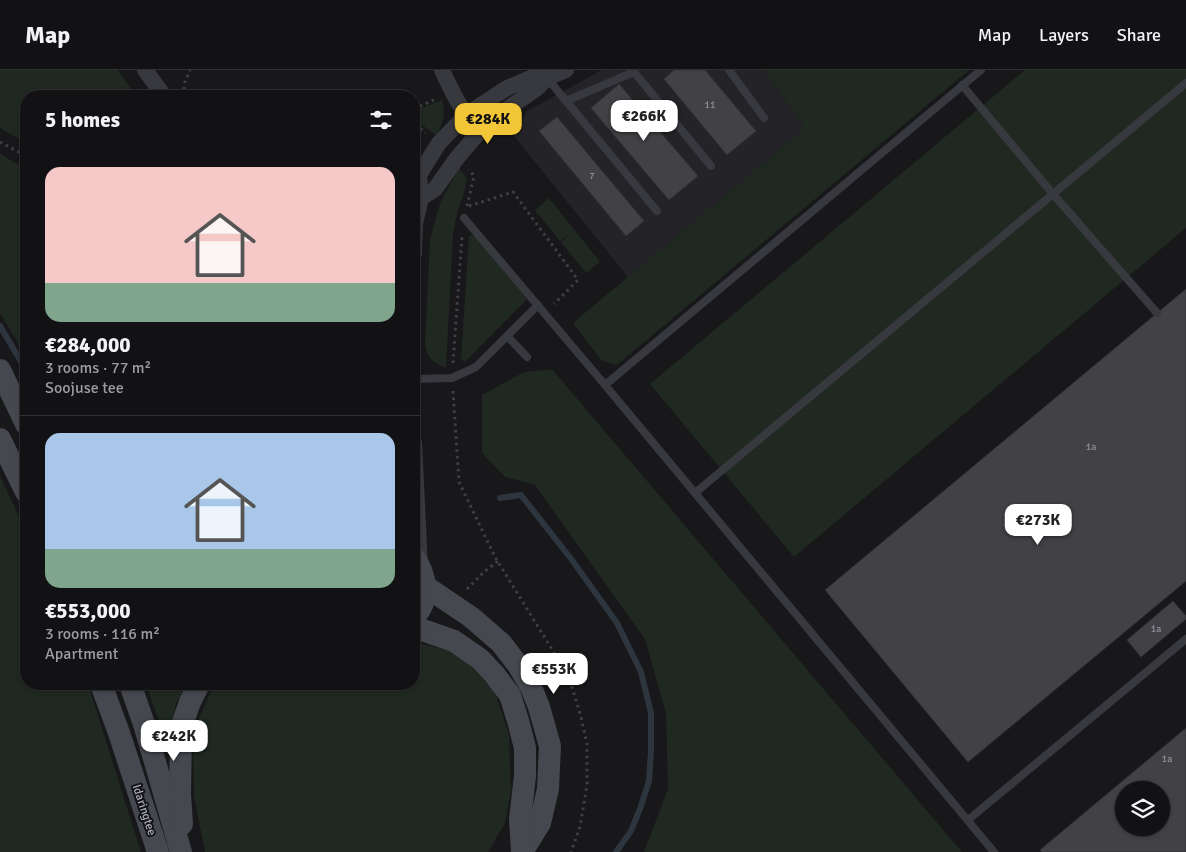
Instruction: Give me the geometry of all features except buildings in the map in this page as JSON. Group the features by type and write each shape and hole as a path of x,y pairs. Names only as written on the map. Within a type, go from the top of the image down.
{"street":[{"path":"145,70 160,90"},
{"path":"442,70 452,93 466,115 481,130"},
{"path":"420,194 435,189 481,130 536,89 547,78 566,70"},
{"path":"420,173 439,143 466,115 507,88 533,78 547,78"},
{"path":"0,370 20,409"},
{"path":"0,439 20,480"},
{"path":"420,572 454,606 471,616 500,643 518,665 539,707 550,746 548,790 540,823 522,852"},
{"path":"420,577 424,600 420,608"},
{"path":"420,629 454,640 480,659 510,695 520,724 525,748 525,776 520,819 522,852"},
{"name":"Idaringtee","path":"103,690 158,852"},
{"name":"Idaringtee","path":"132,690 144,724 181,852"},
{"path":"185,852 180,794 181,728 190,702 197,690"}],"lane":[{"path":"729,70 764,118"},
{"path":"605,385 981,70"},
{"path":"566,101 637,71 711,166"},
{"path":"547,78 657,211"},
{"path":"694,492 1186,83"},
{"path":"962,85 1157,313"},
{"path":"464,218 994,852"},
{"path":"420,379 452,378 476,367 538,305"},
{"path":"507,336 527,357"},
{"path":"968,820 1186,640"}],"path":[{"path":"183,90 190,70"},
{"path":"420,129 439,143"},
{"path":"0,142 20,153"},
{"path":"458,158 474,176 464,218 452,378 459,482 498,561 570,680 587,744 587,786 580,828 571,852"},
{"path":"466,207 512,192 578,280 544,312"},
{"path":"454,606 464,592 498,561"}],"shaded area":[{"path":"0,70 118,70 132,90 20,90 20,139 0,127"},
{"path":"602,70 763,70 805,128 628,277 514,136 527,111"},
{"path":"763,70 969,70 617,365 602,361 573,323 805,128"},
{"path":"1025,70 1186,70 1186,228 794,557 650,384"},
{"path":"442,100 444,111 437,136 420,125 420,109"},
{"path":"0,153 20,165 20,346 0,313"},
{"path":"459,168 467,179 453,235 446,367 431,359 425,344 430,240 440,203"},
{"path":"549,198 600,262 586,273 561,242 572,232 560,241 535,210"},
{"path":"469,235 475,236 527,299 465,362 461,360"},
{"path":"552,369 962,852 644,852 668,789 666,714 645,639 535,485 505,477 482,453 482,395 524,372"},
{"path":"0,476 20,518 20,690 90,690 141,852 0,852"},
{"path":"420,643 459,653 495,692 509,735 511,792 505,823 488,852 205,852 194,796 193,748 199,718 211,690 420,690"},
{"path":"148,690 183,690 176,704 167,744"}],"waterway":[{"path":"0,326 20,360"},
{"path":"500,498 521,495 572,560 617,623 641,672 651,713 649,781 631,831 616,852"}]}
